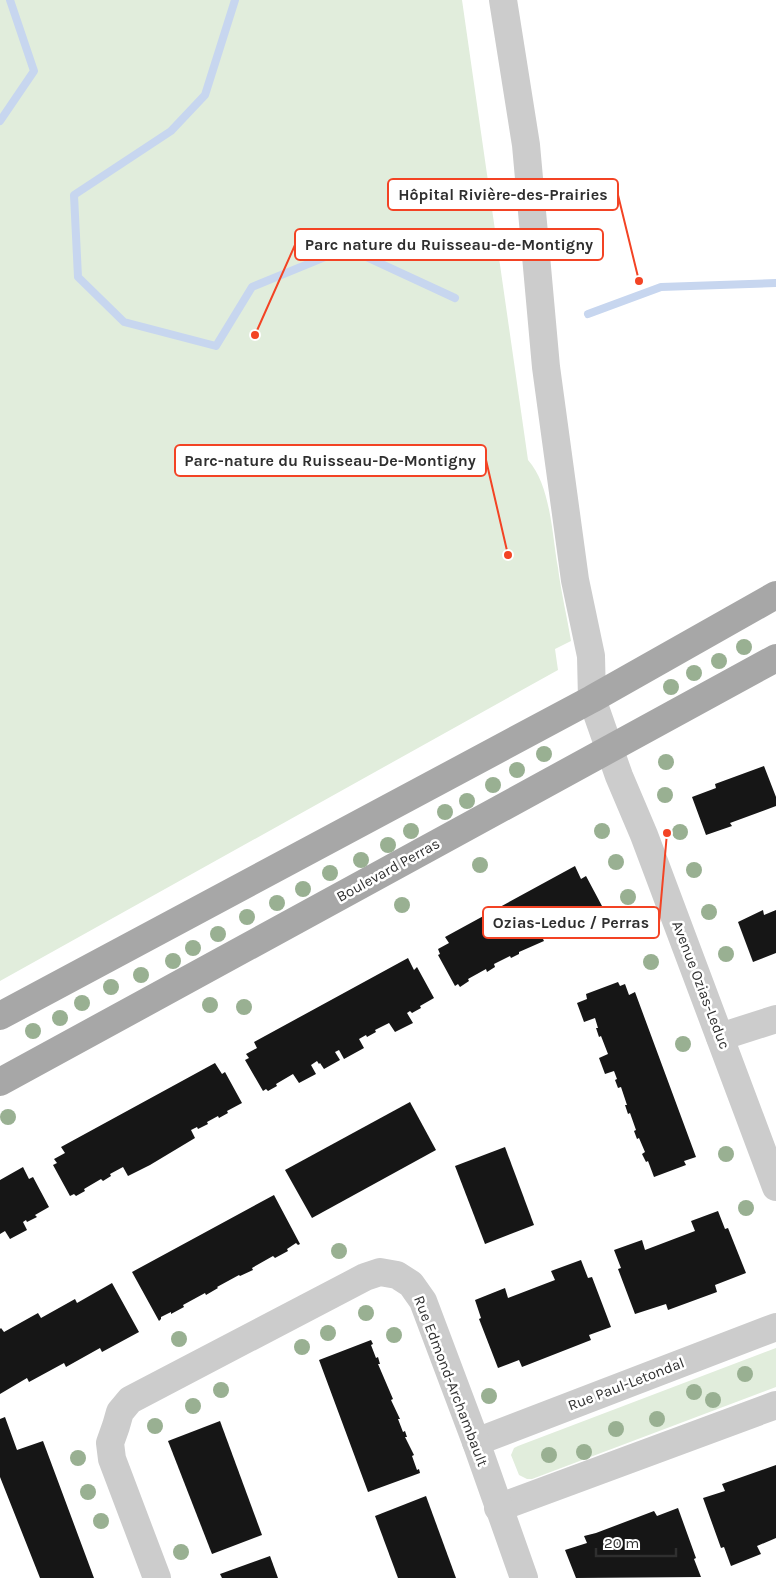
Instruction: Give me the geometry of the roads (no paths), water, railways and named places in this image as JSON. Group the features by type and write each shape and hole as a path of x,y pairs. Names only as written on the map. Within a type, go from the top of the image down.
{"main road":[{"path":"0,1016 592,699 776,595"},
{"name":"Boulevard Perras","path":"0,1082 776,658"}],"street":[{"name":"Avenue Ozias-Leduc","path":"503,0 526,145 546,367 575,580 591,656 592,699 776,1187"},
{"path":"720,1037 776,1019"},
{"name":"Rue Edmond-Archambault","path":"157,1578 112,1459 110,1443 120,1412 130,1400 365,1277 380,1272 397,1275 411,1284 422,1301 476,1442 524,1578"},
{"name":"Rue Paul-Letondal","path":"476,1442 776,1327"},
{"path":"498,1508 776,1405"}],"waterway":[{"path":"0,121 34,71 10,0"},
{"path":"235,0 205,95 171,131 74,195 78,277 124,322 216,346 252,287 347,248 455,298"},
{"path":"588,314 661,287 776,283"}],"place":[{"name":"Hôpital Rivière-des-Prairies","path":"639,281"},
{"name":"Parc nature du Ruisseau-de-Montigny","path":"255,335"},
{"name":"Parc-nature du Ruisseau-De-Montigny","path":"508,555"},
{"name":"Ozias-Leduc / Perras","path":"667,833"}]}
